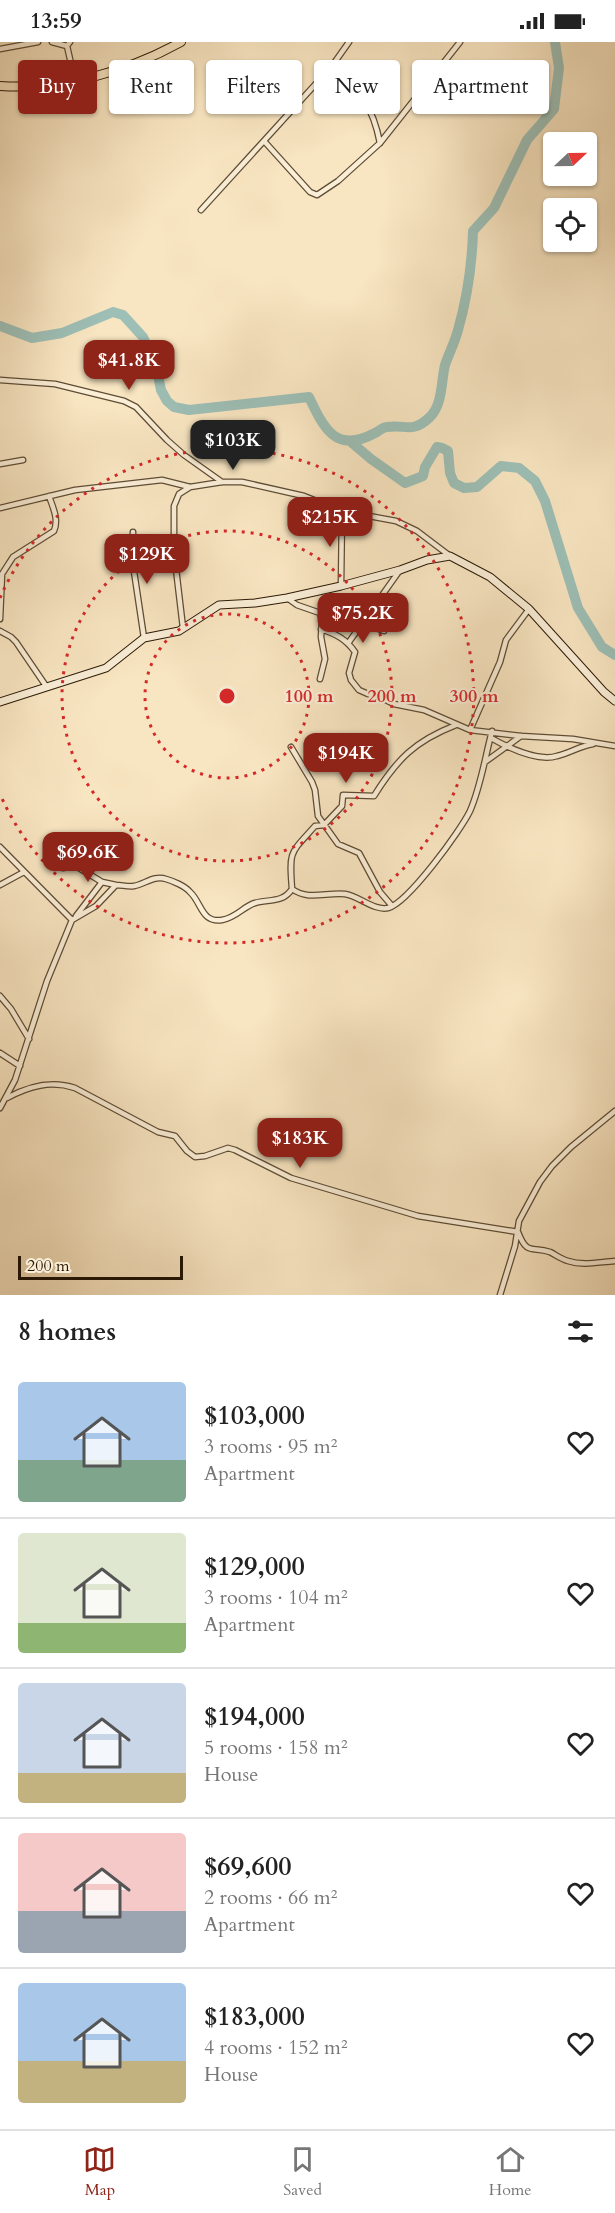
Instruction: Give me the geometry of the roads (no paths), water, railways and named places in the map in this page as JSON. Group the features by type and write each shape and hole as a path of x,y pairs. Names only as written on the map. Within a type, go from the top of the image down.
{"main road":[{"path":"97,75 118,70 181,42"},
{"path":"0,86 18,86"}],"street":[{"path":"0,49 38,42"},
{"path":"52,42 69,44 72,60"},
{"path":"336,60 349,42"},
{"path":"264,141 310,192 317,195 338,180 380,142 460,42"},
{"path":"201,210 314,86"},
{"path":"373,114 380,142"},
{"path":"0,380 55,384 124,401 136,407 184,455 222,482"},
{"path":"0,464 23,460"},
{"path":"0,508 75,490 162,480 190,487 222,482 242,482 304,496 342,511 396,521 417,531 450,556 490,577 529,609 604,692 615,701"},
{"path":"183,628 174,552 174,506 180,494 190,487"},
{"path":"0,619 1,572 13,556 54,531 56,519 49,496"},
{"path":"341,586 342,511"},
{"path":"133,532 132,558 144,638"},
{"path":"0,702 106,668 144,638 183,628 219,605 287,598 400,570 427,560 450,556"},
{"path":"349,642 400,570"},
{"path":"287,598 304,608 343,616 384,631"},
{"path":"470,730 500,662 506,640 529,609"},
{"path":"320,613 325,659 320,679"},
{"path":"321,629 349,642 355,657 349,674 359,690 394,704 424,710 470,730 573,739 615,746"},
{"path":"0,631 16,642 46,686"},
{"path":"63,868 74,865 102,882 116,885 130,886 158,878 166,879 191,892 205,917 210,919 222,920 241,913 252,903 280,899 289,894 292,889 291,853 315,826 324,825 342,806 343,795 374,796 399,760 428,737 457,725"},
{"path":"292,889 309,897 347,894 380,908 393,906 424,877 463,824 485,762 492,731"},
{"path":"485,762 521,736"},
{"path":"490,738 506,746 543,758 555,757 596,743"},
{"path":"291,747 312,782 318,816 338,844 359,854 374,884 393,906"},
{"path":"0,848 74,919"},
{"path":"0,885 24,872"},
{"path":"0,1108 20,1066 47,981 74,919 102,882"},
{"path":"74,919 96,906 116,885"},
{"path":"0,996 11,1009 29,1039"},
{"path":"0,1053 20,1066"},
{"path":"6,1099 34,1086 63,1084 75,1088 158,1132 175,1136 195,1157 228,1148 291,1178 408,1213 518,1232"},
{"path":"500,1295 515,1246 520,1217 549,1169 571,1147 615,1111"},
{"path":"518,1232 522,1242 528,1248 550,1252 566,1260 582,1263 615,1261"}],"waterway":[{"path":"0,326 32,338 62,333 113,312 123,315 143,337 156,365 161,390 167,401 174,407 189,410 309,397 326,428 333,435 350,441 362,439 386,427 413,427 424,422 437,406 445,365 457,334 467,293 473,231 494,208 527,140 554,109 559,68 555,42"},
{"path":"351,442 405,483 423,476 425,467 437,447 448,451 450,473 454,483 464,488 477,487 501,466 519,468 535,481 545,501 578,608 602,647 615,655"}]}
